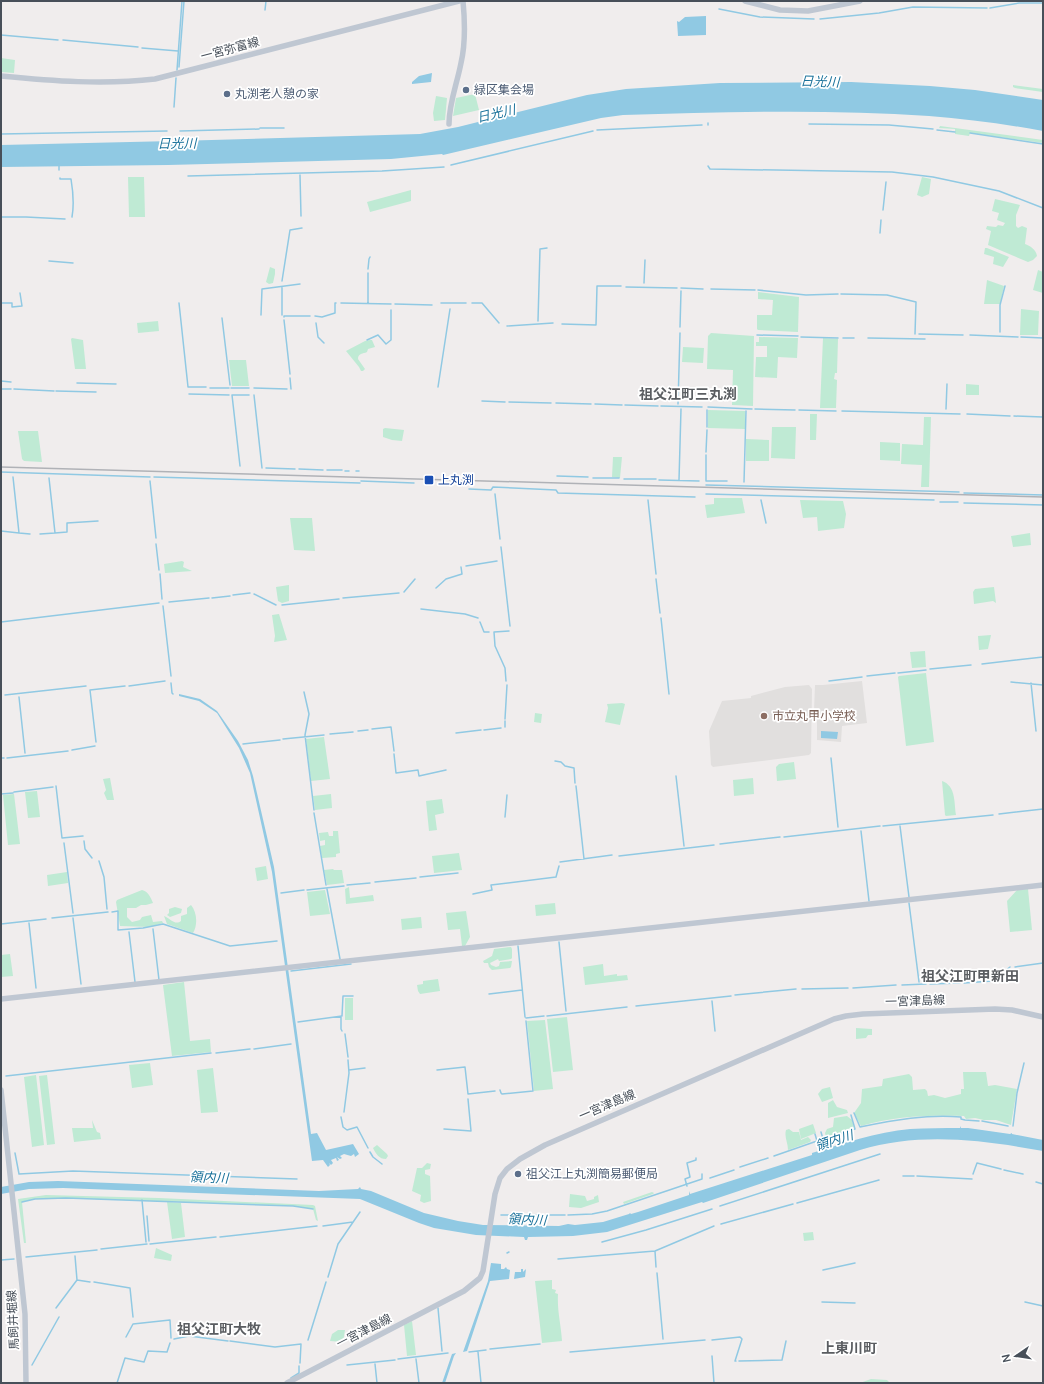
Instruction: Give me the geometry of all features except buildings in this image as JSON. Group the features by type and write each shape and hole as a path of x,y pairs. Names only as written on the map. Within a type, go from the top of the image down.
{"main road":[{"name":"一宮弥富線","path":"1,76 69,82 137,81 155,79 459,1"},
{"path":"449,124 450,108 461,63 464,43 465,24 462,1"},
{"path":"744,1 780,10 797,11 816,10 860,1"},
{"path":"1,999 1043,885"},
{"name":"一宮津島線","path":"287,1383 472,1286 480,1278 483,1271 497,1184 507,1169 540,1147 834,1019 863,1014 995,1009 1012,1010 1043,1017"},
{"name":"馬飼井堀線","path":"1,1090 25,1314 26,1383"}],"shaded area":[{"path":"862,681 867,723 842,726 841,742 817,740 817,713 814,711 815,685"},
{"name":"市立丸甲小学校","path":"809,685 812,689 811,753 809,755 713,767 711,765 709,731 722,701 751,698 751,696 785,687"}],"green space":[{"path":"1,58 15,60 14,73 1,72"},
{"path":"1013,85 1043,89 1043,92 1015,88"},
{"path":"475,94 479,110 453,116 456,98"},
{"path":"436,96 447,98 445,120 434,121 433,113"},
{"path":"940,126 1043,140 1043,143 970,133 969,136 955,134 955,129 939,128"},
{"path":"128,177 144,177 145,217 129,217"},
{"path":"922,177 931,179 929,194 922,197 917,195"},
{"path":"411,190 411,201 370,212 367,202"},
{"path":"995,199 1020,205 1016,215 1016,226 1018,228 1022,226 1027,228 1025,244 1035,251 1037,256 1033,260 1028,262 988,245 991,231 986,229 987,226 1003,226 1005,223 997,220 999,213 992,211"},
{"path":"985,248 1009,257 1003,267 993,264 994,257 984,254"},
{"path":"270,267 275,269 275,274 273,283 269,284 266,282"},
{"path":"1038,270 1043,272 1043,293 1033,290"},
{"path":"987,280 1004,286 1000,304 984,304"},
{"path":"758,292 799,297 798,332 757,329 757,315 772,315 773,300 758,299"},
{"path":"1021,309 1039,311 1038,335 1020,335"},
{"path":"158,321 159,331 138,333 137,323"},
{"path":"711,333 754,336 753,406 732,405 733,370 707,369 708,336"},
{"path":"759,337 798,338 797,358 778,357 777,378 755,377 756,357 767,357 767,346 756,346 756,342 759,342"},
{"path":"72,338 83,340 86,369 75,369"},
{"path":"823,338 838,339 837,373 835,373 834,379 837,380 836,408 820,408"},
{"path":"372,340 375,347 368,349 367,352 359,356 358,359 365,369 361,371 346,351 365,341"},
{"path":"683,347 704,348 703,363 682,362"},
{"path":"229,360 246,360 249,386 232,386"},
{"path":"966,384 979,385 979,395 966,395"},
{"path":"708,410 745,411 745,429 708,428"},
{"path":"810,414 817,414 816,440 810,440"},
{"path":"924,417 931,417 929,487 921,487 922,465 901,464 902,444 923,445"},
{"path":"772,427 796,427 795,459 771,458"},
{"path":"383,429 404,430 402,441 383,437"},
{"path":"18,431 38,431 42,462 24,461 22,459"},
{"path":"746,439 769,440 769,461 746,461"},
{"path":"880,442 900,443 900,461 880,460"},
{"path":"613,457 622,457 620,478 612,477"},
{"path":"714,498 742,498 745,513 707,518 705,505 714,504"},
{"path":"800,500 843,501 846,514 844,528 818,531 817,517 803,518"},
{"path":"290,518 312,518 315,551 294,550"},
{"path":"1030,533 1031,545 1013,547 1011,536"},
{"path":"184,562 183,567 192,571 165,573 164,564"},
{"path":"289,585 289,601 282,603 278,601 276,587"},
{"path":"994,587 996,603 993,601 974,604 973,592 975,589"},
{"path":"279,614 287,640 274,642 275,636 272,615"},
{"path":"991,635 988,649 979,650 978,636"},
{"path":"925,651 926,667 912,668 910,652"},
{"path":"926,673 934,742 906,746 898,677"},
{"path":"607,704 625,704 620,725 605,722 608,708"},
{"path":"535,713 542,714 541,723 534,722"},
{"path":"324,737 330,779 311,781 306,739"},
{"path":"794,762 796,779 777,781 776,767 779,764"},
{"path":"110,778 114,800 107,800 104,793 106,790 103,779"},
{"path":"753,778 754,794 734,796 733,780"},
{"path":"942,781 947,783 954,795 956,815 945,815"},
{"path":"37,791 40,817 28,818 25,792"},
{"path":"14,794 20,844 8,845 3,795"},
{"path":"331,794 332,808 315,810 313,796"},
{"path":"442,799 444,813 435,815 437,830 429,831 426,801"},
{"path":"333,831 338,831 340,853 336,854 336,857 322,858 320,846 325,845 325,840 320,841 319,833 328,832 329,836 333,836"},
{"path":"459,853 462,870 434,873 432,856"},
{"path":"266,866 268,879 257,881 255,868"},
{"path":"324,870 342,870 344,883 327,885"},
{"path":"67,872 68,883 48,886 47,875"},
{"path":"349,887 350,898 373,895 374,901 346,904 345,889"},
{"path":"1028,889 1032,930 1010,932 1007,901 1017,890"},
{"path":"142,890 148,893 153,903 141,905 136,908 127,908 127,917 132,922 140,920 142,917 151,915 153,922 162,921 163,923 149,927 120,926 116,902 117,900"},
{"path":"325,890 330,914 310,916 307,892"},
{"path":"555,903 556,914 536,916 535,905"},
{"path":"191,905 195,911 196,919 196,926 193,933 167,924 164,916 177,923 181,921 181,916 187,914 187,908"},
{"path":"175,907 182,909 181,913 170,917 167,915 169,913 169,909"},
{"path":"466,911 470,937 465,946 462,946 460,929 448,930 446,913"},
{"path":"421,917 422,928 402,930 401,919"},
{"path":"511,947 511,959 499,961 498,959 490,963 496,967 499,966 500,962 512,961 510,968 492,970 488,963 484,963 483,961 492,956 494,949"},
{"path":"10,954 13,976 1,977 1,955"},
{"path":"603,964 604,976 617,974 617,976 627,975 628,980 585,985 583,967"},
{"path":"438,979 440,991 420,994 417,985 423,984 423,981"},
{"path":"184,982 190,1041 210,1039 211,1052 172,1056 163,985"},
{"path":"345,998 353,998 353,1020 345,1020"},
{"path":"567,1017 573,1070 553,1072 547,1019"},
{"path":"545,1020 553,1089 534,1091 527,1021"},
{"path":"856,1028 872,1029 872,1035 868,1035 866,1038 856,1039"},
{"path":"150,1063 153,1085 132,1088 129,1065"},
{"path":"213,1068 218,1112 201,1113 197,1070"},
{"path":"963,1072 986,1072 988,1086 995,1085 1017,1089 1011,1125 996,1120 975,1118 966,1119 964,1116 938,1116 899,1118 861,1126 854,1113 861,1103 862,1089 882,1086 883,1079 909,1074 912,1077 913,1090 925,1089 928,1096 934,1095 945,1098 961,1094 961,1089 964,1089"},
{"path":"36,1075 44,1145 32,1147 24,1077"},
{"path":"47,1075 55,1144 47,1145 39,1076"},
{"path":"830,1087 833,1098 822,1102 818,1094 822,1089"},
{"path":"833,1100 837,1107 847,1110 848,1113 828,1118 828,1103"},
{"path":"847,1116 852,1120 854,1128 826,1137 825,1133 827,1129 833,1127 834,1118"},
{"path":"92,1120 97,1132 100,1133 101,1139 74,1142 72,1128 93,1128"},
{"path":"813,1124 816,1133 801,1139 799,1129"},
{"path":"789,1129 793,1132 799,1132 801,1140 808,1137 811,1140 810,1142 788,1150 786,1130"},
{"path":"377,1145 387,1154 388,1156 386,1159 378,1156 375,1152 373,1148"},
{"path":"427,1163 431,1164 430,1169 425,1170 425,1174 430,1176 431,1201 424,1203 420,1201 421,1195 412,1191 417,1168 422,1168"},
{"path":"652,1192 654,1193 653,1194 624,1204 623,1202"},
{"path":"570,1194 585,1196 587,1201 594,1199 594,1197 598,1195 599,1202 581,1208 569,1207"},
{"path":"46,1195 159,1198 313,1205 315,1206 318,1221 316,1220 313,1209 293,1206 66,1198 35,1199 22,1202 26,1243 24,1243 18,1199"},
{"path":"167,1202 181,1203 185,1237 172,1239"},
{"path":"813,1232 814,1240 804,1241 803,1233"},
{"path":"156,1248 172,1255 171,1261 154,1258"},
{"path":"552,1280 552,1289 556,1290 555,1293 558,1294 562,1341 542,1343 535,1281"},
{"path":"412,1321 416,1355 407,1356 404,1325"},
{"path":"338,1330 345,1330 343,1342 330,1341 332,1334"},
{"path":"871,1379 887,1380 890,1383 860,1383"}],"water":[{"path":"706,16 706,35 678,36 677,21 679,22 685,17"},
{"path":"432,73 431,82 412,84 412,82 419,76"},
{"name":"日光川","path":"851,82 975,90 1043,100 1043,131 972,120 852,112 623,115 601,118 443,155 391,159 168,165 1,167 1,145 420,134 458,127 587,95 626,89 720,83"},
{"path":"179,694 200,699 217,711 238,741 248,760 274,867 311,1134 317,1133 326,1150 353,1144 359,1154 355,1157 354,1154 351,1156 344,1154 340,1156 342,1158 340,1159 337,1157 339,1160 337,1161 336,1158 331,1160 333,1163 331,1165 329,1163 330,1165 328,1167 323,1160 312,1161 272,872 250,773 239,748 217,713 199,701 179,696"},
{"path":"821,731 838,732 837,739 821,738"},
{"path":"961,1126 961,1128 1012,1133 1043,1140 1043,1151 974,1141 928,1140 883,1144 860,1150 703,1203 702,1202 607,1232 573,1236 528,1237 527,1240 525,1240 524,1237 476,1235 434,1228 360,1199 63,1188 29,1189 1,1194 1,1187 29,1182 58,1181 319,1191 358,1189 360,1187 361,1189 371,1191 424,1213 458,1221 483,1225 575,1225 603,1222 630,1213 638,1212 689,1195 689,1191 690,1194 812,1155 812,1153 860,1139 898,1131 960,1128"},
{"path":"491,1263 501,1264 501,1269 506,1267 510,1270 509,1279 490,1281 467,1351 463,1352 488,1281"},
{"path":"521,1269 523,1269 523,1272 526,1269 525,1277 514,1279 515,1272 521,1272"},
{"path":"456,1353 445,1383 442,1383 452,1354"}],"waterway":[{"path":"177,70 182,1"},
{"path":"179,67 184,1"},
{"path":"265,10 266,1"},
{"path":"990,8 1019,3 1043,3"},
{"path":"820,19 879,13 913,7 987,8"},
{"path":"719,9 760,17 814,19"},
{"path":"1,35 58,40"},
{"path":"63,40 138,47"},
{"path":"142,48 178,51"},
{"path":"174,107 176,78"},
{"path":"809,124 889,125 933,129"},
{"path":"597,130 702,125"},
{"path":"260,128 284,128"},
{"name":"日光川","path":"180,131 259,129"},
{"path":"937,130 955,132"},
{"name":"日光川","path":"1,134 167,131"},
{"path":"451,165 593,131"},
{"path":"970,133 1043,144"},
{"path":"59,164 59,170"},
{"path":"708,166 710,169 892,172 933,177 999,191 1043,208"},
{"path":"188,176 382,171 444,167"},
{"path":"300,175 301,216"},
{"path":"60,178 71,179 73,198 72,217"},
{"path":"883,210 886,182"},
{"path":"1,217 65,219"},
{"path":"880,233 881,220"},
{"path":"282,281 290,230 302,228"},
{"path":"538,321 540,249 547,248"},
{"path":"368,269 370,257"},
{"path":"644,283 645,260"},
{"path":"49,261 73,263"},
{"path":"368,273 368,303"},
{"path":"261,315 262,289 300,284"},
{"path":"562,324 596,325 597,286 621,286"},
{"path":"1000,332 1000,305 1005,286"},
{"path":"282,287 282,315"},
{"path":"626,287 677,288"},
{"path":"681,288 703,289"},
{"path":"711,289 755,290"},
{"path":"758,290 806,295 838,294"},
{"path":"680,327 681,291"},
{"path":"1,303 12,303 12,307 22,306 20,293"},
{"path":"841,294 887,295 916,302 915,334"},
{"path":"179,303 188,387 206,387"},
{"path":"315,316 322,317 335,313 336,303"},
{"path":"341,303 391,304"},
{"path":"441,303 466,303"},
{"path":"472,303 482,303 499,323"},
{"path":"395,304 432,305"},
{"path":"438,387 450,309"},
{"path":"367,340 378,335 386,344 391,340 391,310"},
{"path":"284,317 310,316"},
{"path":"222,318 230,385"},
{"path":"284,320 290,374"},
{"path":"316,323 318,337 324,343"},
{"path":"507,326 553,323"},
{"path":"678,404 680,333"},
{"path":"919,334 963,335"},
{"path":"757,335 798,336"},
{"path":"970,335 1018,337"},
{"path":"801,337 838,338"},
{"path":"1021,337 1043,338"},
{"path":"843,338 854,338"},
{"path":"868,338 925,339"},
{"path":"290,378 291,389"},
{"path":"1,381 11,382"},
{"path":"77,383 116,384"},
{"path":"946,409 947,384"},
{"path":"210,388 229,388"},
{"path":"231,388 249,388"},
{"path":"254,388 287,389"},
{"path":"1,389 11,389"},
{"path":"14,389 54,391"},
{"path":"56,391 96,392"},
{"path":"189,394 229,395"},
{"path":"240,466 232,395 249,395"},
{"path":"254,395 262,468"},
{"path":"482,401 505,402"},
{"path":"509,402 551,403"},
{"path":"556,403 591,404"},
{"path":"595,404 622,405"},
{"path":"625,405 658,406"},
{"path":"661,406 702,407"},
{"path":"708,407 752,409"},
{"path":"679,480 681,409"},
{"path":"755,409 795,410"},
{"path":"707,410 707,427"},
{"path":"799,410 836,411"},
{"path":"744,482 746,411"},
{"path":"842,411 960,414"},
{"path":"967,414 1010,416"},
{"path":"1014,416 1043,417"},
{"path":"706,452 707,430"},
{"path":"706,455 706,481 727,481"},
{"path":"266,468 295,469"},
{"path":"299,469 323,470"},
{"path":"327,470 342,470"},
{"path":"1,472 150,477"},
{"path":"557,476 588,477"},
{"path":"13,477 19,533 30,534"},
{"path":"154,477 360,483"},
{"path":"49,478 55,533 67,532 67,523 98,521"},
{"path":"593,478 619,478"},
{"path":"624,479 656,479"},
{"path":"659,480 699,481"},
{"path":"150,481 156,538"},
{"path":"361,481 414,483"},
{"path":"706,485 959,492"},
{"path":"469,489 491,490 493,487 556,490 558,493 695,497"},
{"path":"964,493 1043,495"},
{"path":"495,494 500,539"},
{"path":"706,494 934,500"},
{"path":"648,500 656,574"},
{"path":"761,500 766,523"},
{"path":"940,502 958,502"},
{"path":"964,503 1043,505"},
{"path":"1,531 19,533"},
{"path":"40,534 55,533"},
{"path":"156,544 159,570"},
{"path":"501,547 510,626"},
{"path":"466,566 497,561"},
{"path":"436,588 446,579 462,574 461,567"},
{"path":"160,574 162,599"},
{"path":"404,592 415,579"},
{"path":"656,579 660,613"},
{"path":"233,595 250,593"},
{"path":"343,598 399,593"},
{"path":"254,594 276,605"},
{"path":"212,598 230,596"},
{"path":"169,602 209,598"},
{"path":"282,605 339,599"},
{"path":"1,622 159,603"},
{"path":"163,606 171,676"},
{"path":"421,609 465,614 478,618"},
{"path":"661,618 669,694"},
{"path":"480,622 484,632 489,632"},
{"path":"506,681 505,668 495,646 494,632 509,631"},
{"path":"982,664 1043,657"},
{"path":"930,669 971,665"},
{"path":"898,673 926,670"},
{"path":"867,676 895,673"},
{"path":"829,681 862,677"},
{"path":"129,686 165,681"},
{"path":"1011,682 1043,685"},
{"path":"171,683 173,694"},
{"path":"1031,683 1036,731"},
{"path":"505,719 507,685"},
{"path":"5,695 86,686"},
{"path":"96,742 90,690 125,686"},
{"path":"304,692 309,714 305,735 314,810"},
{"path":"19,697 25,753"},
{"path":"505,721 505,727"},
{"path":"372,729 391,727 394,751"},
{"path":"484,730 501,728"},
{"path":"358,731 368,730"},
{"path":"456,733 481,730"},
{"path":"330,734 353,732"},
{"path":"283,739 324,735"},
{"path":"243,744 280,740"},
{"path":"72,750 95,746"},
{"path":"7,758 68,751"},
{"path":"394,754 396,773 418,770 419,776 446,770"},
{"path":"831,758 838,827"},
{"path":"555,761 561,762 565,766 574,768 575,783"},
{"path":"676,776 684,846"},
{"path":"56,786 62,838 83,836"},
{"path":"576,786 584,859"},
{"path":"14,792 53,787"},
{"path":"1,794 13,793"},
{"path":"505,817 507,795"},
{"path":"999,814 1043,809"},
{"path":"314,813 326,885"},
{"path":"883,826 993,815"},
{"path":"784,837 880,826"},
{"path":"900,826 909,897"},
{"path":"861,831 869,901"},
{"path":"720,844 780,837"},
{"path":"84,841 85,849 92,858"},
{"path":"64,843 73,913"},
{"path":"619,856 714,845"},
{"path":"560,862 612,855"},
{"path":"99,861 104,877 107,909"},
{"path":"473,894 492,890 491,885 556,877 559,866"},
{"path":"420,877 458,873"},
{"path":"375,882 416,878"},
{"path":"347,885 370,883"},
{"path":"307,890 344,886"},
{"path":"327,889 340,959"},
{"path":"281,893 304,890"},
{"path":"909,903 919,982"},
{"path":"112,912 118,911 118,930 143,928 163,924 230,946 277,941"},
{"path":"52,918 108,912"},
{"path":"73,918 81,984"},
{"path":"1,924 46,919"},
{"path":"29,923 36,988"},
{"path":"153,929 159,980"},
{"path":"129,932 135,982"},
{"path":"559,942 566,1011"},
{"path":"518,946 525,1017"},
{"path":"1015,967 1043,963"},
{"path":"291,971 351,964"},
{"path":"964,983 992,981 1010,967"},
{"path":"930,984 960,983"},
{"path":"902,985 926,984"},
{"path":"853,988 896,985"},
{"path":"802,989 848,988"},
{"path":"735,995 796,989"},
{"path":"489,994 522,990"},
{"path":"298,1022 342,1016 343,996 353,996"},
{"path":"636,1006 731,996"},
{"path":"712,1001 715,1031"},
{"path":"547,1016 627,1007"},
{"path":"341,1016 342,1031"},
{"path":"526,1018 544,1016"},
{"path":"500,1090 502,1094 533,1091 526,1021"},
{"path":"345,1034 348,1057"},
{"path":"254,1049 291,1044"},
{"path":"216,1053 250,1049"},
{"path":"6,1076 211,1053"},
{"path":"344,1112 349,1073 348,1060"},
{"path":"1013,1126 1017,1093 1024,1063"},
{"path":"437,1070 465,1067 468,1094 495,1091"},
{"path":"349,1070 365,1068"},
{"path":"444,1129 471,1131 468,1099"},
{"path":"854,1113 860,1127 898,1120 936,1116 961,1117 961,1119 965,1120 979,1121"},
{"name":"領内川","path":"821,1132 823,1139 855,1129 851,1115"},
{"path":"341,1117 343,1127 347,1130 357,1127 368,1148"},
{"path":"982,1121 1008,1126"},
{"name":"領内川","path":"774,1156 817,1141 815,1134"},
{"path":"370,1152 373,1157 382,1164"},
{"name":"領内川","path":"15,1153 19,1174 73,1171 297,1179"},
{"path":"720,1206 880,1154"},
{"path":"687,1186 685,1179 690,1177 687,1163 696,1160 696,1158"},
{"path":"740,1167 768,1158"},
{"path":"973,1174 977,1163 1001,1169"},
{"path":"710,1178 734,1170"},
{"path":"1004,1170 1023,1174"},
{"path":"568,1215 592,1214 607,1211 702,1179 702,1174"},
{"path":"903,1176 914,1176"},
{"path":"917,1176 972,1179"},
{"path":"797,1203 879,1180"},
{"path":"1036,1182 1043,1184"},
{"path":"22,1202 35,1199 66,1198 293,1206 313,1209"},
{"path":"142,1200 146,1242"},
{"path":"721,1224 793,1204"},
{"path":"602,1242 712,1209"},
{"path":"328,1277 338,1244 360,1212"},
{"name":"領内川","path":"501,1215 565,1215"},
{"path":"147,1216 149,1241"},
{"path":"323,1226 353,1222"},
{"path":"220,1237 317,1226"},
{"path":"558,1259 655,1251 714,1226"},
{"path":"150,1244 216,1237"},
{"path":"101,1249 147,1244"},
{"path":"26,1257 97,1250"},
{"path":"655,1251 656,1267"},
{"path":"75,1256 77,1280"},
{"path":"1,1260 14,1259"},
{"path":"823,1270 855,1263"},
{"path":"657,1273 663,1339"},
{"path":"56,1308 77,1280 90,1282"},
{"path":"94,1282 130,1288 133,1317"},
{"path":"308,1340 326,1282"},
{"path":"822,1302 855,1303"},
{"path":"1025,1302 1043,1306"},
{"path":"438,1308 442,1351"},
{"path":"32,1365 59,1317"},
{"path":"126,1337 133,1324 170,1320 171,1338"},
{"path":"174,1339 189,1336 228,1341"},
{"path":"712,1340 740,1337 742,1339 736,1361"},
{"path":"570,1352 705,1340"},
{"path":"230,1341 275,1347 301,1344 300,1363"},
{"path":"739,1361 782,1360 786,1341"},
{"path":"117,1383 125,1358 144,1362 148,1351 167,1352 170,1343"},
{"path":"490,1349 540,1344"},
{"path":"469,1352 486,1350"},
{"path":"478,1352 481,1383"},
{"path":"398,1359 448,1353"},
{"path":"712,1356 714,1383"},
{"path":"416,1359 419,1383"},
{"path":"347,1365 395,1360"},
{"path":"375,1364 377,1383"},
{"path":"291,1378 299,1373 299,1366"}],"railway":[{"path":"1,467 1043,497"}],"place":[{"name":"緑区集会場","path":"466,90"},
{"name":"丸渕老人憩の家","path":"227,94"},
{"name":"上丸渕","path":"429,480"},
{"name":"市立丸甲小学校","path":"764,716"},
{"name":"祖父江上丸渕簡易郵便局","path":"518,1174"}],"district":[{"name":"祖父江町三丸渕","path":"688,394"},
{"name":"祖父江町甲新田","path":"970,976"},
{"name":"祖父江町大牧","path":"219,1329"},
{"name":"上東川町","path":"849,1348"}]}
